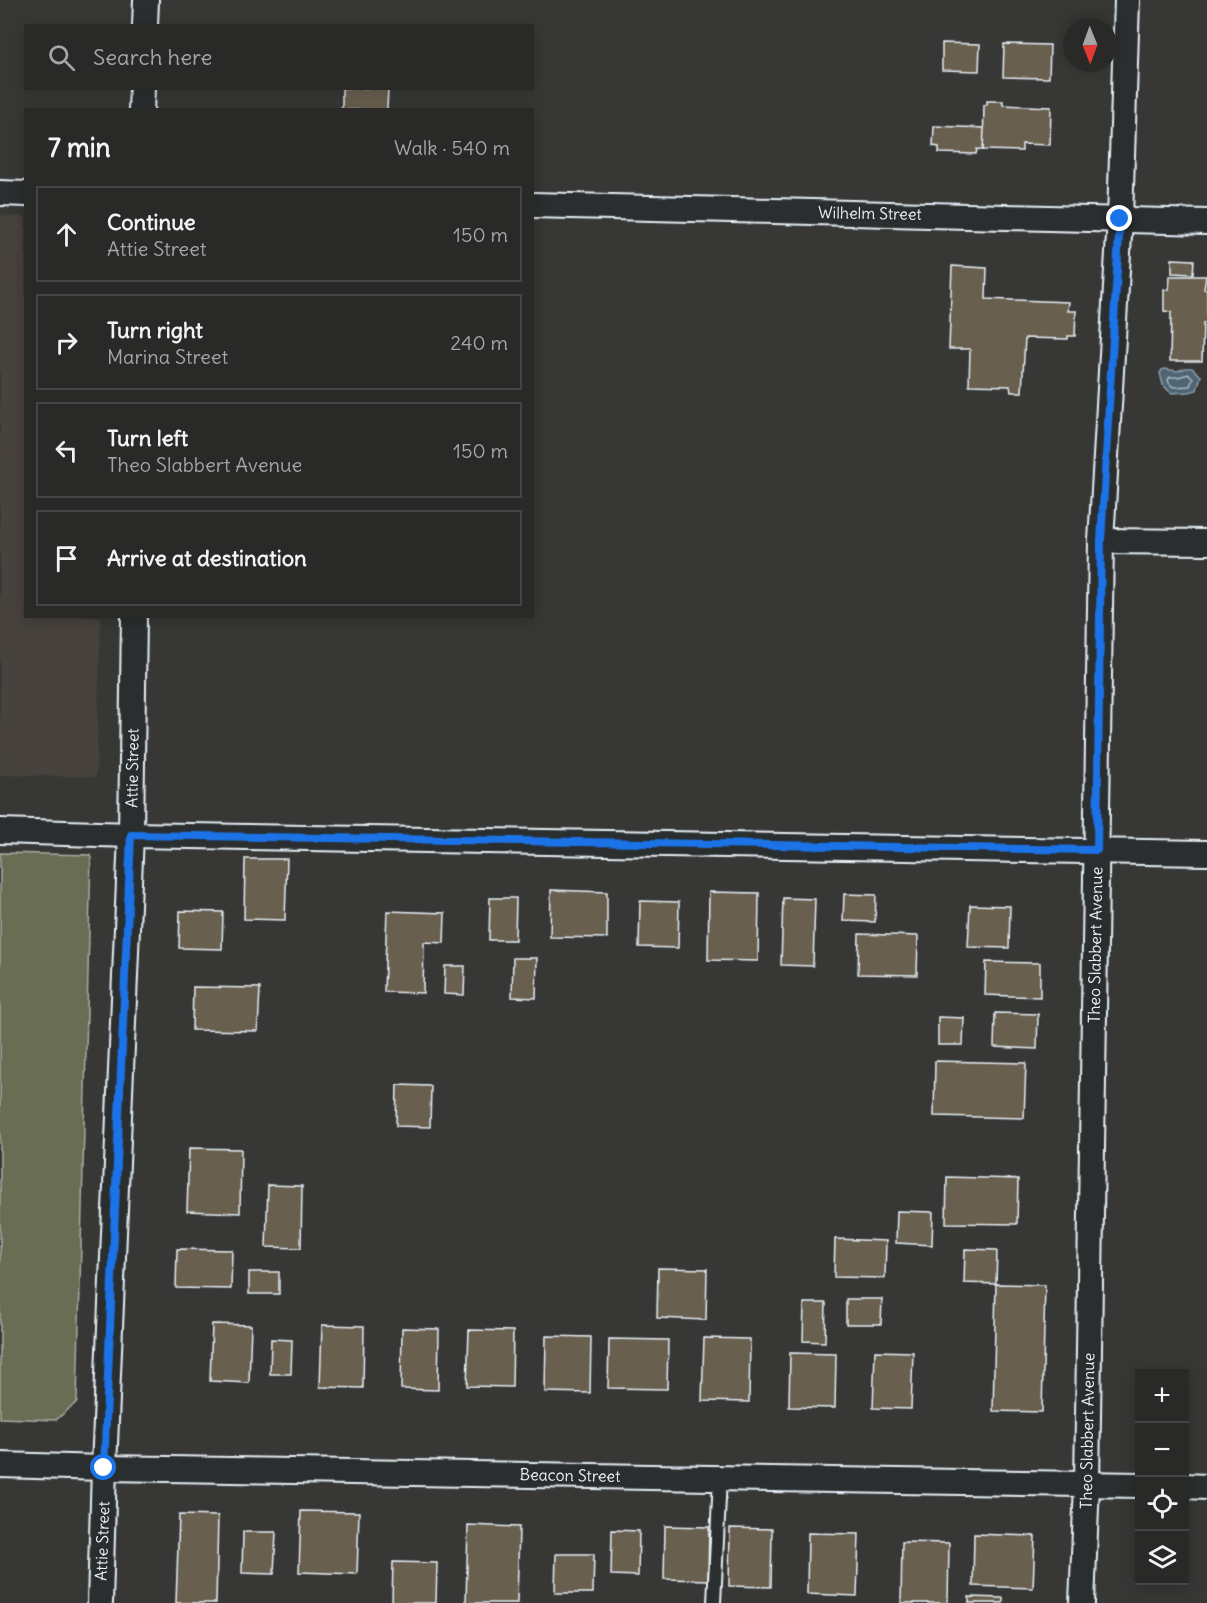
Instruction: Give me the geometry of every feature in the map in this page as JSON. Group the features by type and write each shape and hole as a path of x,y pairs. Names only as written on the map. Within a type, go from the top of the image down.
{"street":[{"path":"145,24 146,0"},
{"name":"Theo Slabbert Avenue","path":"1082,1603 1087,1484 1101,541 1120,219 1127,0"},
{"path":"141,108 142,90"},
{"path":"0,193 24,194"},
{"name":"Wilhelm Street","path":"534,205 1207,222"},
{"path":"1101,541 1207,542"},
{"name":"Attie Street","path":"100,1603 131,835 134,618"},
{"path":"0,831 1207,853"},
{"name":"Beacon Street","path":"0,1465 1135,1485"},
{"path":"1189,1486 1207,1486"}],"lane":[{"path":"714,1603 720,1477"}],"shaded area":[{"path":"0,216 24,217 24,618 101,618 96,777 0,775"}],"green space":[{"path":"0,853 91,855 77,1402 56,1420 0,1418"}],"water":[{"path":"1192,368 1201,376 1197,390 1172,393 1163,385 1160,373 1165,369 1177,371"}],"building":[{"path":"942,43 980,44 979,71 942,70"},
{"path":"1004,44 1050,45 1049,78 1003,77"},
{"path":"342,90 388,90 387,108 342,108"},
{"path":"987,101 1003,101 1003,105 1051,107 1050,145 1022,144 1022,151 983,150 984,105 987,105"},
{"path":"934,126 984,128 983,150 977,149 976,154 939,153 939,147 933,146"},
{"path":"1172,259 1194,260 1193,274 1172,273"},
{"path":"952,266 987,268 986,299 1069,302 1068,311 1076,311 1075,336 1068,336 1068,339 1025,338 1022,392 1011,392 1010,386 969,385 970,349 949,349"},
{"path":"1170,276 1206,276 1204,289 1207,289 1207,323 1203,323 1202,361 1170,361 1171,312 1164,311 1164,290 1169,290"},
{"path":"245,859 287,859 285,920 244,919"},
{"path":"551,890 607,892 607,938 550,937"},
{"path":"709,892 759,893 758,961 708,960"},
{"path":"844,894 876,895 875,922 843,921"},
{"path":"490,898 516,898 515,940 489,940"},
{"path":"783,898 815,899 813,966 781,965"},
{"path":"640,901 679,902 678,948 639,947"},
{"path":"970,905 1010,906 1009,948 968,947"},
{"path":"180,911 223,912 222,949 179,948"},
{"path":"387,911 445,913 444,943 424,942 423,993 384,992"},
{"path":"859,934 918,936 917,975 858,974"},
{"path":"513,958 537,958 536,998 512,997"},
{"path":"986,962 1040,963 1040,997 985,995"},
{"path":"445,966 465,966 464,995 444,994"},
{"path":"193,987 260,988 258,1031 192,1030"},
{"path":"995,1013 1038,1014 1037,1049 994,1047"},
{"path":"938,1017 964,1018 963,1045 938,1045"},
{"path":"935,1061 1026,1063 1024,1118 934,1116"},
{"path":"397,1085 431,1086 430,1127 396,1126"},
{"path":"189,1148 241,1149 240,1213 187,1211"},
{"path":"947,1177 1018,1179 1017,1224 946,1223"},
{"path":"268,1185 302,1186 301,1248 266,1247"},
{"path":"897,1211 933,1212 932,1245 896,1243"},
{"path":"835,1239 886,1241 885,1278 834,1277"},
{"path":"177,1249 232,1250 231,1289 176,1288"},
{"path":"965,1249 997,1250 996,1284 964,1283"},
{"path":"658,1268 707,1269 706,1320 657,1318"},
{"path":"249,1272 279,1272 279,1294 249,1294"},
{"path":"996,1284 1045,1285 1042,1412 993,1411"},
{"path":"846,1299 882,1299 881,1324 846,1324"},
{"path":"804,1303 826,1303 825,1342 803,1341"},
{"path":"212,1324 251,1325 249,1383 210,1381"},
{"path":"322,1325 364,1326 363,1388 320,1387"},
{"path":"402,1328 439,1329 438,1390 401,1389"},
{"path":"469,1330 513,1331 512,1387 467,1386"},
{"path":"546,1336 591,1337 590,1393 545,1392"},
{"path":"704,1338 750,1339 749,1402 702,1401"},
{"path":"271,1339 292,1340 291,1374 270,1374"},
{"path":"609,1339 668,1340 667,1389 608,1388"},
{"path":"875,1351 913,1352 911,1409 873,1408"},
{"path":"790,1353 836,1354 835,1408 789,1407"},
{"path":"301,1511 359,1512 357,1574 299,1572"},
{"path":"179,1515 218,1516 216,1603 176,1603"},
{"path":"468,1525 519,1527 517,1603 466,1603"},
{"path":"665,1526 709,1527 708,1580 664,1579"},
{"path":"730,1528 772,1529 771,1587 729,1586"},
{"path":"612,1530 639,1531 638,1576 611,1575"},
{"path":"243,1532 276,1532 274,1574 242,1573"},
{"path":"808,1533 859,1534 857,1596 807,1594"},
{"path":"974,1534 1035,1536 1033,1588 973,1586"},
{"path":"902,1542 949,1543 948,1603 901,1603"},
{"path":"556,1554 594,1554 593,1593 555,1593"},
{"path":"393,1562 437,1563 436,1603 392,1603"},
{"path":"969,1597 1003,1598 1003,1603 969,1603"}],"route":[{"path":"104,1468 131,835 1097,850 1101,541 1120,219"}]}
